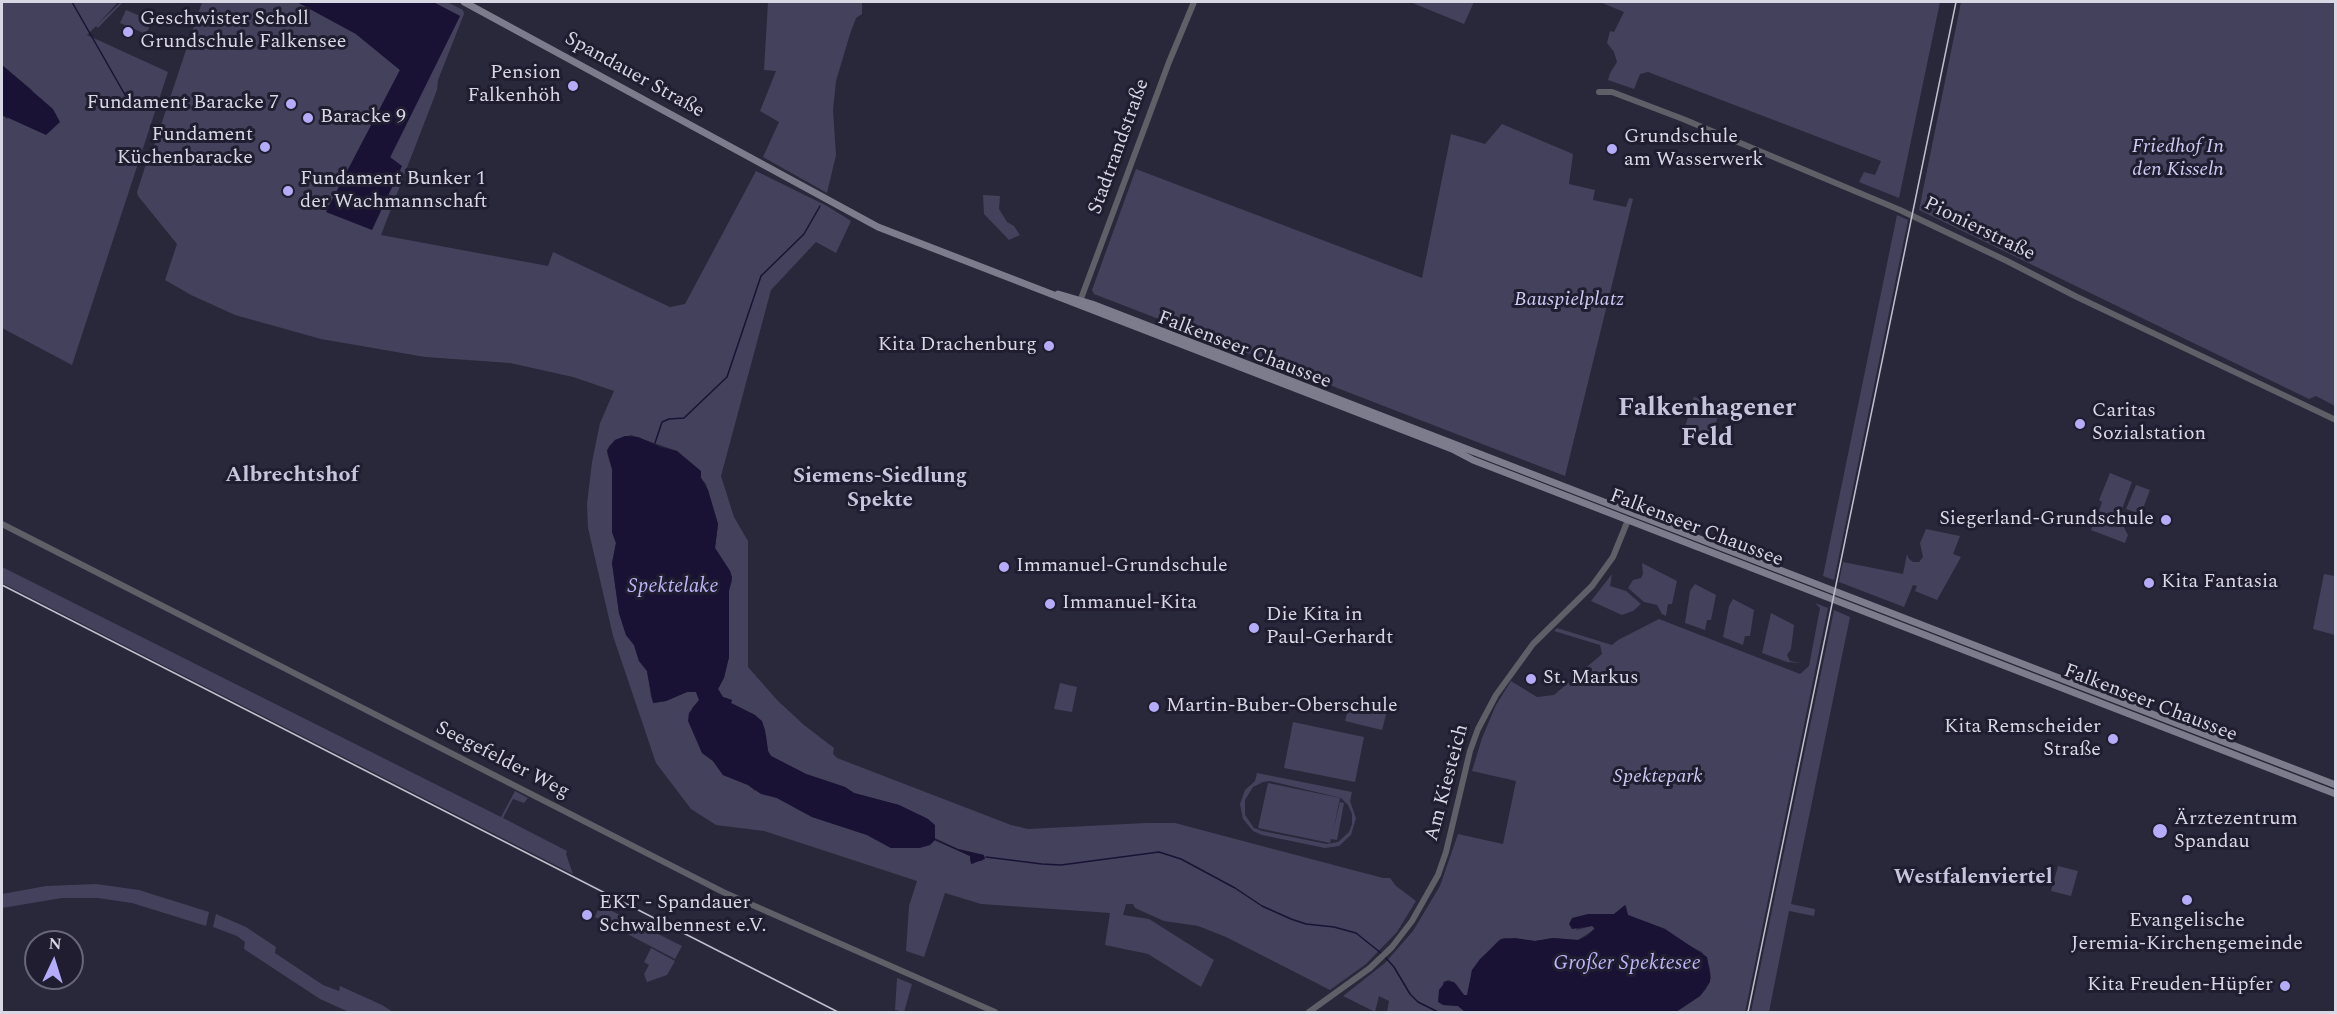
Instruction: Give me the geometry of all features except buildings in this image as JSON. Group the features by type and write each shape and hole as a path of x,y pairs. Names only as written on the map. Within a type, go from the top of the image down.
{"main road":[{"name":"Spandauer Straße","path":"464,2 788,180"},
{"name":"Falkenseer Chaussee","path":"788,180 878,227 1631,512 2336,784"},
{"name":"Falkenseer Chaussee","path":"1357,409 1473,460 2336,794"},
{"path":"1628,520 1631,512"},
{"path":"2216,748 2219,740"}],"street":[{"name":"Stadtrandstraße","path":"1080,302 1168,62 1194,2"},
{"name":"Pionierstraße","path":"1599,92 1612,92 1683,119 1900,210 2336,420"},
{"name":"Am Kiesteich","path":"1309,1012 1370,968 1401,936 1425,900 1438,875 1452,831 1470,751 1492,701 1533,644 1592,586 1612,557 1628,520"},
{"name":"Seegefelder Weg","path":"2,524 723,892 995,1012"}],"green space":[{"path":"2,2 118,2 97,25 123,2 98,28 96,26 87,35 168,72 72,365 2,328 2,115 7,119 32,90 2,65"},
{"path":"202,2 297,2 356,34 400,70 326,211 390,158 460,16 433,2 447,2 463,10 464,14 381,235 548,266 553,252 670,307 685,304 756,171 827,206 851,221 836,253 816,242 771,290 721,476 734,517 748,541 748,667 777,700 834,748 833,754 837,758 1011,825 1028,829 1175,823 1390,878 1396,886 1416,901 1397,932 1366,964 1330,990 1226,937 1198,926 1164,921 1135,908 1133,904 1126,904 1123,915 1149,919 1214,960 1201,987 1148,954 1105,945 1110,913 981,904 945,893 924,957 906,951 909,906 917,881 764,831 716,825 691,809 656,763 613,636 588,528 587,504 592,462 600,423 614,391 573,377 510,363 425,357 321,339 235,315 191,295 165,280 177,244 138,196 137,192 146,164 148,164","holes":["631,435 677,451 700,471 701,478 706,484 718,524 715,548 730,571 732,581 729,590 729,657 718,689 723,697 755,715 766,735 771,756 806,774 845,787 854,793 899,805 928,819 935,838 958,849 984,855 982,861 976,861 973,864 970,856 934,840 930,845 919,848 891,848 867,835 812,817 777,798 754,790 748,785 723,775 713,761 702,753 696,737 692,708 699,700 696,692 687,692 666,701 654,703 647,671 639,661 634,645 626,635 619,613 612,563 616,543 612,532 612,469 607,453 609,446 615,440"]},
{"path":"768,2 862,2 862,14 856,18 836,81 833,110 836,155 827,193 763,157 779,122 760,111 776,71 764,70"},
{"path":"1410,2 1474,2 1464,24"},
{"path":"1600,2 1940,2 1899,198 1859,182 1864,172 1875,175 1881,161 1648,72 1640,74 1634,89 1608,80 1617,62 1614,52 1607,43 1610,31 1614,32 1624,12"},
{"name":"Friedhof In den Kisseln","path":"1961,2 2335,2 2335,406 2316,396 2309,399 1919,210"},
{"path":"126,10 152,21 146,34 120,23"},
{"name":"Bauspielplatz","path":"1502,124 1573,154 1569,184 1595,190 1593,200 1626,207 1629,198 1633,199 1565,476 1094,294 1092,290 1136,169 1422,278 1451,134 1485,144"},
{"path":"983,195 1000,196 999,209 1007,222 1014,226 1020,235 1009,240 984,214"},
{"path":"1897,215 1908,220 1834,580 1823,576"},
{"path":"1694,397 1720,404 1713,438 1685,427"},
{"path":"2110,473 2132,482 2122,509 2118,508 2115,517 2099,511 2102,502 2099,500"},
{"path":"2136,485 2150,490 2141,514 2126,509"},
{"path":"2097,512 2121,522 2128,535 2125,543 2091,530"},
{"path":"1926,529 1960,536 1953,554 1961,557 1937,600 1915,591 1917,586 1913,585 1904,607 1839,582 1843,562 1903,574 1907,554 1913,562 1919,562 1923,557 1920,543"},
{"path":"1642,563 1677,581 1672,604 1668,604 1666,616 1662,614 1657,605 1644,602 1628,588 1633,580 1641,578"},
{"path":"2,567 501,817 515,791 528,798 524,803 513,799 503,818 567,851 573,874 2,583"},
{"path":"1612,574 1610,586 1626,591 1641,604 1633,611 1622,615 1591,601"},
{"path":"2324,574 2335,576 2335,635 2313,629"},
{"path":"1695,584 1716,595 1711,620 1707,620 1705,630 1685,623 1690,591"},
{"path":"1733,599 1754,610 1750,636 1745,636 1743,645 1723,637 1729,606"},
{"name":"Spektepark","path":"1815,603 1828,608 1745,1012 1676,1012 1700,996 1706,989 1711,978 1709,965 1702,952 1682,942 1665,929 1628,915 1626,905 1614,914 1588,914 1576,930 1592,926 1595,929 1578,940 1553,938 1535,941 1504,938 1498,941 1472,970 1468,995 1464,995 1456,984 1449,980 1443,982 1443,1005 1458,1006 1465,1012 1387,1012 1389,1001 1379,996 1375,1012 1343,996 1385,963 1413,931 1440,886 1458,834 1503,844 1516,781 1472,771 1482,738 1496,705 1511,681 1537,697 1554,695 1602,654 1600,645 1554,631 1557,628 1612,645 1659,619 1800,674 1809,666 1820,608"},
{"path":"1834,610 1850,617 1791,904 1815,909 1814,916 1789,911 1769,1012 1751,1012"},
{"path":"1771,613 1794,625 1791,649 1787,655 1790,661 1801,663 1787,662 1762,653"},
{"path":"1060,683 1077,687 1072,712 1054,709"},
{"path":"1350,701 1387,711 1382,730 1345,721"},
{"path":"1293,722 1364,737 1355,782 1284,768"},
{"path":"1257,773 1352,792 1350,801 1356,818 1351,835 1339,846 1325,848 1262,835 1253,831 1243,819 1240,804 1245,790 1255,781","holes":["1270,781 1341,798 1348,805 1352,814 1352,824 1349,832 1338,842 1327,844 1262,831 1254,828 1245,815 1245,800 1253,787 1263,782"]},
{"path":"1268,783 1340,798 1333,832 1340,802 1344,803 1337,840 1331,839 1330,843 1258,828"},
{"path":"2058,866 2078,871 2071,896 2051,891"},
{"path":"96,884 139,890 209,912 206,926 132,903 98,898 62,898 2,908 2,894 46,886"},
{"path":"600,905 682,946 675,959 595,917"},
{"path":"216,914 246,927 276,947 275,953 323,985 339,991 340,986 393,1012 349,1012 320,999 244,949 245,942 237,936 213,927"},
{"path":"651,948 675,961 667,975 647,982 644,974 649,965 644,962"},
{"path":"897,978 912,984 904,1012 895,1010"}],"water":[{"path":"297,2 433,2 460,16 390,157 402,166 372,230 326,212 400,70 356,34"},
{"path":"2,65 53,109 60,122 46,135 2,115"},
{"name":"Spektelake","path":"625,436 638,437 677,451 701,471 701,478 708,490 718,524 715,548 732,577 729,591 729,657 724,678 718,689 723,697 732,700 731,703 762,721 771,756 806,774 845,787 854,793 899,805 928,819 935,825 935,839 958,849 984,855 985,859 971,864 970,856 935,840 930,845 919,848 891,848 867,835 812,817 777,798 761,794 748,785 723,775 713,761 702,753 688,721 689,713 699,700 696,692 687,692 666,701 653,703 647,671 639,661 634,645 626,635 619,613 612,563 616,543 612,532 612,469 607,450 615,440"},
{"name":"Großer Spektesee","path":"1625,905 1628,915 1665,929 1707,957 1710,982 1700,996 1676,1012 1465,1012 1458,1006 1443,1005 1438,1002 1439,990 1446,981 1454,982 1464,995 1467,995 1472,970 1501,939 1578,940 1587,936 1595,928 1592,926 1572,929 1569,924 1572,918 1588,914 1614,914"}],"waterway":[{"path":"72,2 128,100"},
{"path":"655,443 662,422 684,418 727,377 761,276 804,234 820,206"},
{"path":"986,857 1061,865 1159,852 1181,859 1235,888 1262,906 1291,919 1356,933 1381,953"},
{"path":"1384,956 1394,967 1410,994 1418,1002 1438,1012"}],"railway":[{"path":"1748,1012 1956,2"},
{"path":"2,585 838,1012"}],"place":[{"name":"Geschwister Scholl Grundschule Falkensee","path":"128,32"},
{"name":"Pension Falkenhöh","path":"573,86"},
{"name":"Fundament Baracke 7","path":"291,104"},
{"name":"Baracke 9","path":"308,118"},
{"name":"Fundament Küchenbaracke","path":"265,147"},
{"name":"Grundschule am Wasserwerk","path":"1612,149"},
{"name":"Fundament Bunker 1 der Wachmannschaft","path":"288,191"},
{"name":"Kita Drachenburg","path":"1049,346"},
{"name":"Caritas Sozialstation","path":"2080,424"},
{"name":"Siegerland-Grundschule","path":"2166,520"},
{"name":"Immanuel-Grundschule","path":"1004,567"},
{"name":"Kita Fantasia","path":"2149,583"},
{"name":"Immanuel-Kita","path":"1050,604"},
{"name":"Die Kita in Paul-Gerhardt","path":"1254,628"},
{"name":"St. Markus","path":"1531,679"},
{"name":"Martin-Buber-Oberschule","path":"1154,707"},
{"name":"Kita Remscheider Straße","path":"2113,739"},
{"name":"Ärztezentrum Spandau","path":"2160,831"},
{"name":"Evangelische Jeremia-Kirchengemeinde","path":"2187,900"},
{"name":"EKT - Spandauer Schwalbennest e.V.","path":"587,915"},
{"name":"Kita Freuden-Hüpfer","path":"2285,986"}],"district":[{"name":"Falkenhagener Feld","path":"1707,424"},
{"name":"Albrechtshof","path":"292,477"},
{"name":"Siemens-Siedlung Spekte","path":"880,490"},
{"name":"Westfalenviertel","path":"1973,879"}]}
